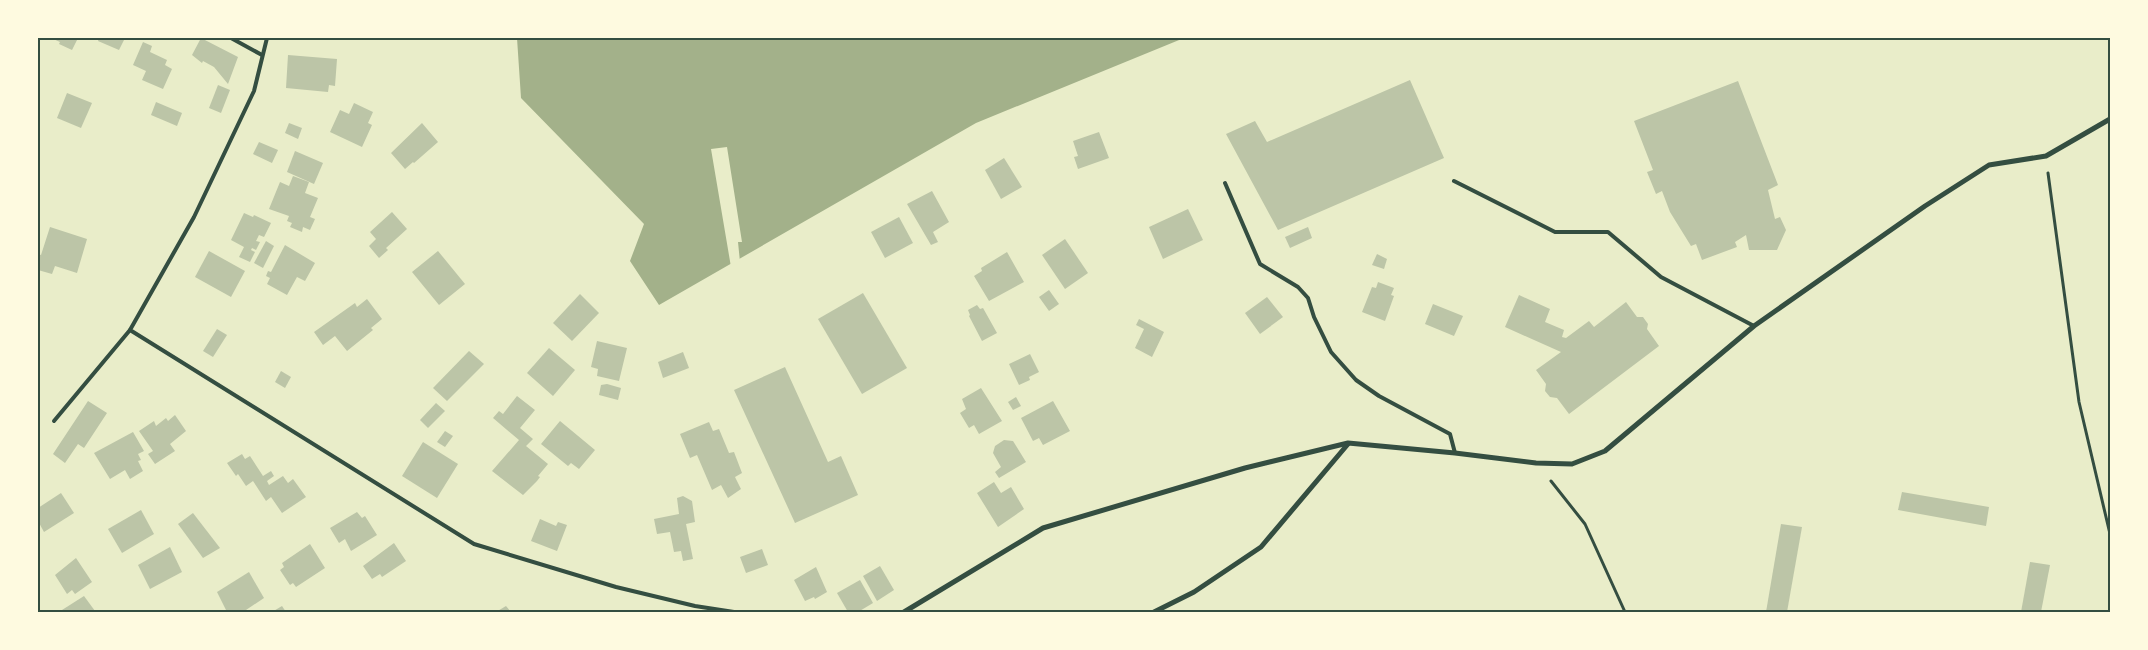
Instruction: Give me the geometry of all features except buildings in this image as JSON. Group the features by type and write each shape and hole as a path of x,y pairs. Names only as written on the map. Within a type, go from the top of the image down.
{"street":[{"path":"904,612 1043,528 1245,468 1348,443 1536,463 1572,464 1605,451 1754,326 1925,206 1989,165 2046,156 2110,119"},
{"path":"1154,612 1194,592 1261,547 1348,443"}],"lane":[{"path":"231,38 262,56"},
{"path":"54,421 130,330 194,217 254,91 267,38"},
{"path":"1454,182 1555,232 1608,232 1661,277 1754,326"},
{"path":"1224,183 1260,264 1298,287 1308,298 1314,317 1332,352 1356,380 1379,396 1450,434 1455,453"},
{"path":"130,330 474,544 616,587 695,606 734,612"}],"path":[{"path":"2046,156 2079,402 2110,534"},
{"path":"1536,463 1585,524 1625,612"}],"shaded area":[{"path":"517,38 1184,38 976,123 659,305 630,261 644,224 521,98"}],"pier":[{"path":"727,147 742,242 738,242 740,262 731,267 711,149"}]}
